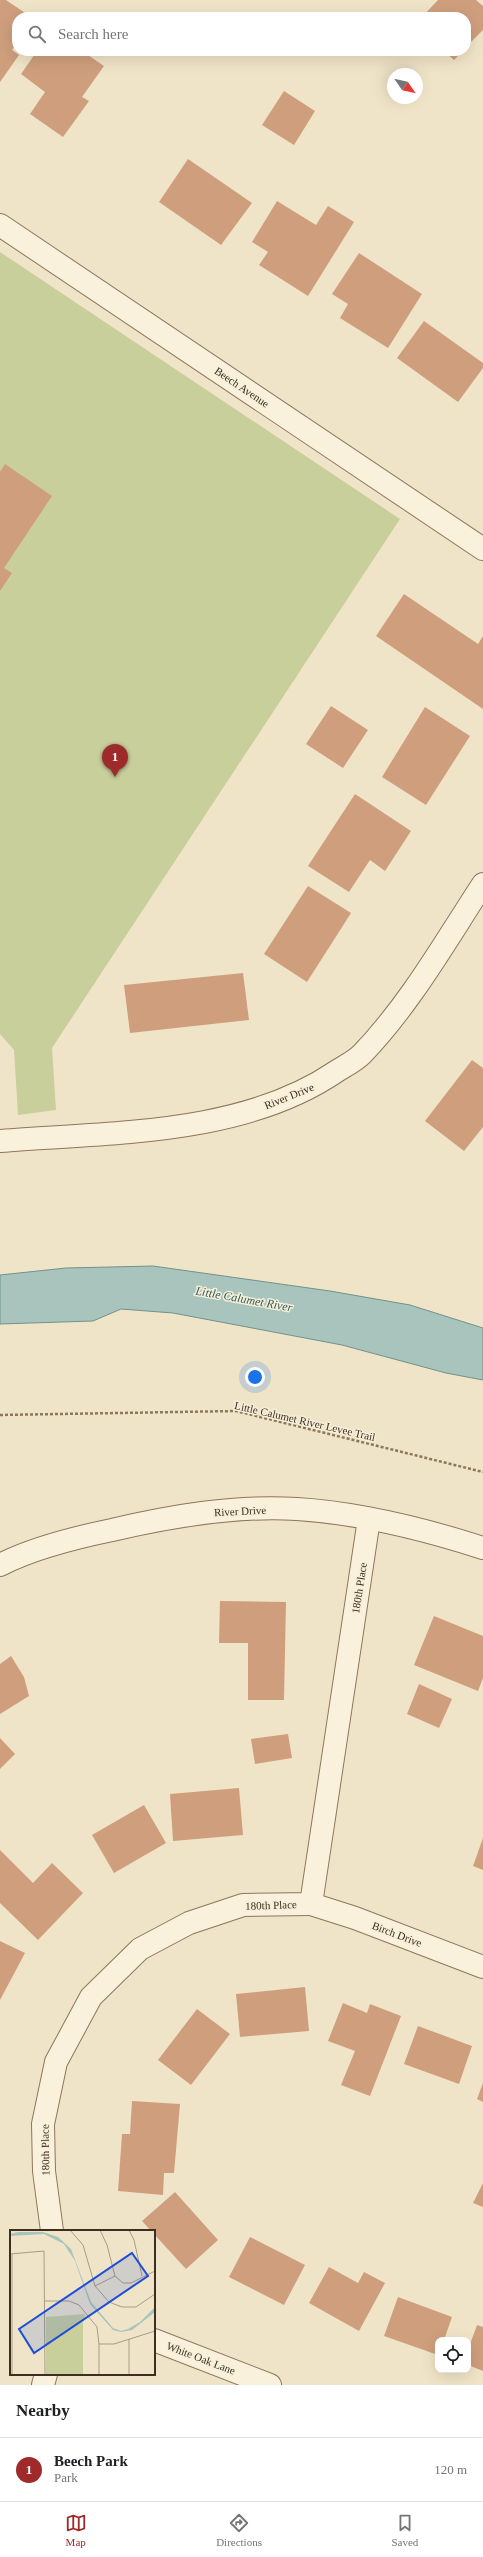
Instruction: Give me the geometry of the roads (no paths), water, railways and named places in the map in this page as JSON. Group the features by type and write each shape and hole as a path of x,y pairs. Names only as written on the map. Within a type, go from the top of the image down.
{"street":[{"name":"Beech Avenue","path":"0,225 483,550"},
{"name":"River Drive","path":"0,1141 190,1125 255,1109 316,1086 360,1055 401,1008 483,884"},
{"name":"River Drive","path":"0,1565 81,1536 166,1518 232,1511 297,1509 369,1519 436,1533 483,1548"},
{"name":"180th Place","path":"52,2230 44,2171 43,2124 56,2062 91,1997 140,1949 189,1923 243,1905 311,1904 369,1519"},
{"name":"Birch Drive","path":"311,1904 355,1918 483,1967"},
{"name":"White Oak Lane","path":"155,2340 270,2385"},
{"path":"43,2385 46,2375"}],"water":[{"name":"Little Calumet River","path":"153,1266 330,1291 410,1305 483,1328 483,1380 446,1373 342,1345 173,1313 121,1309 93,1321 0,1324 0,1275 66,1268"}],"place":[{"name":"Beech Park","path":"115,777"}]}
